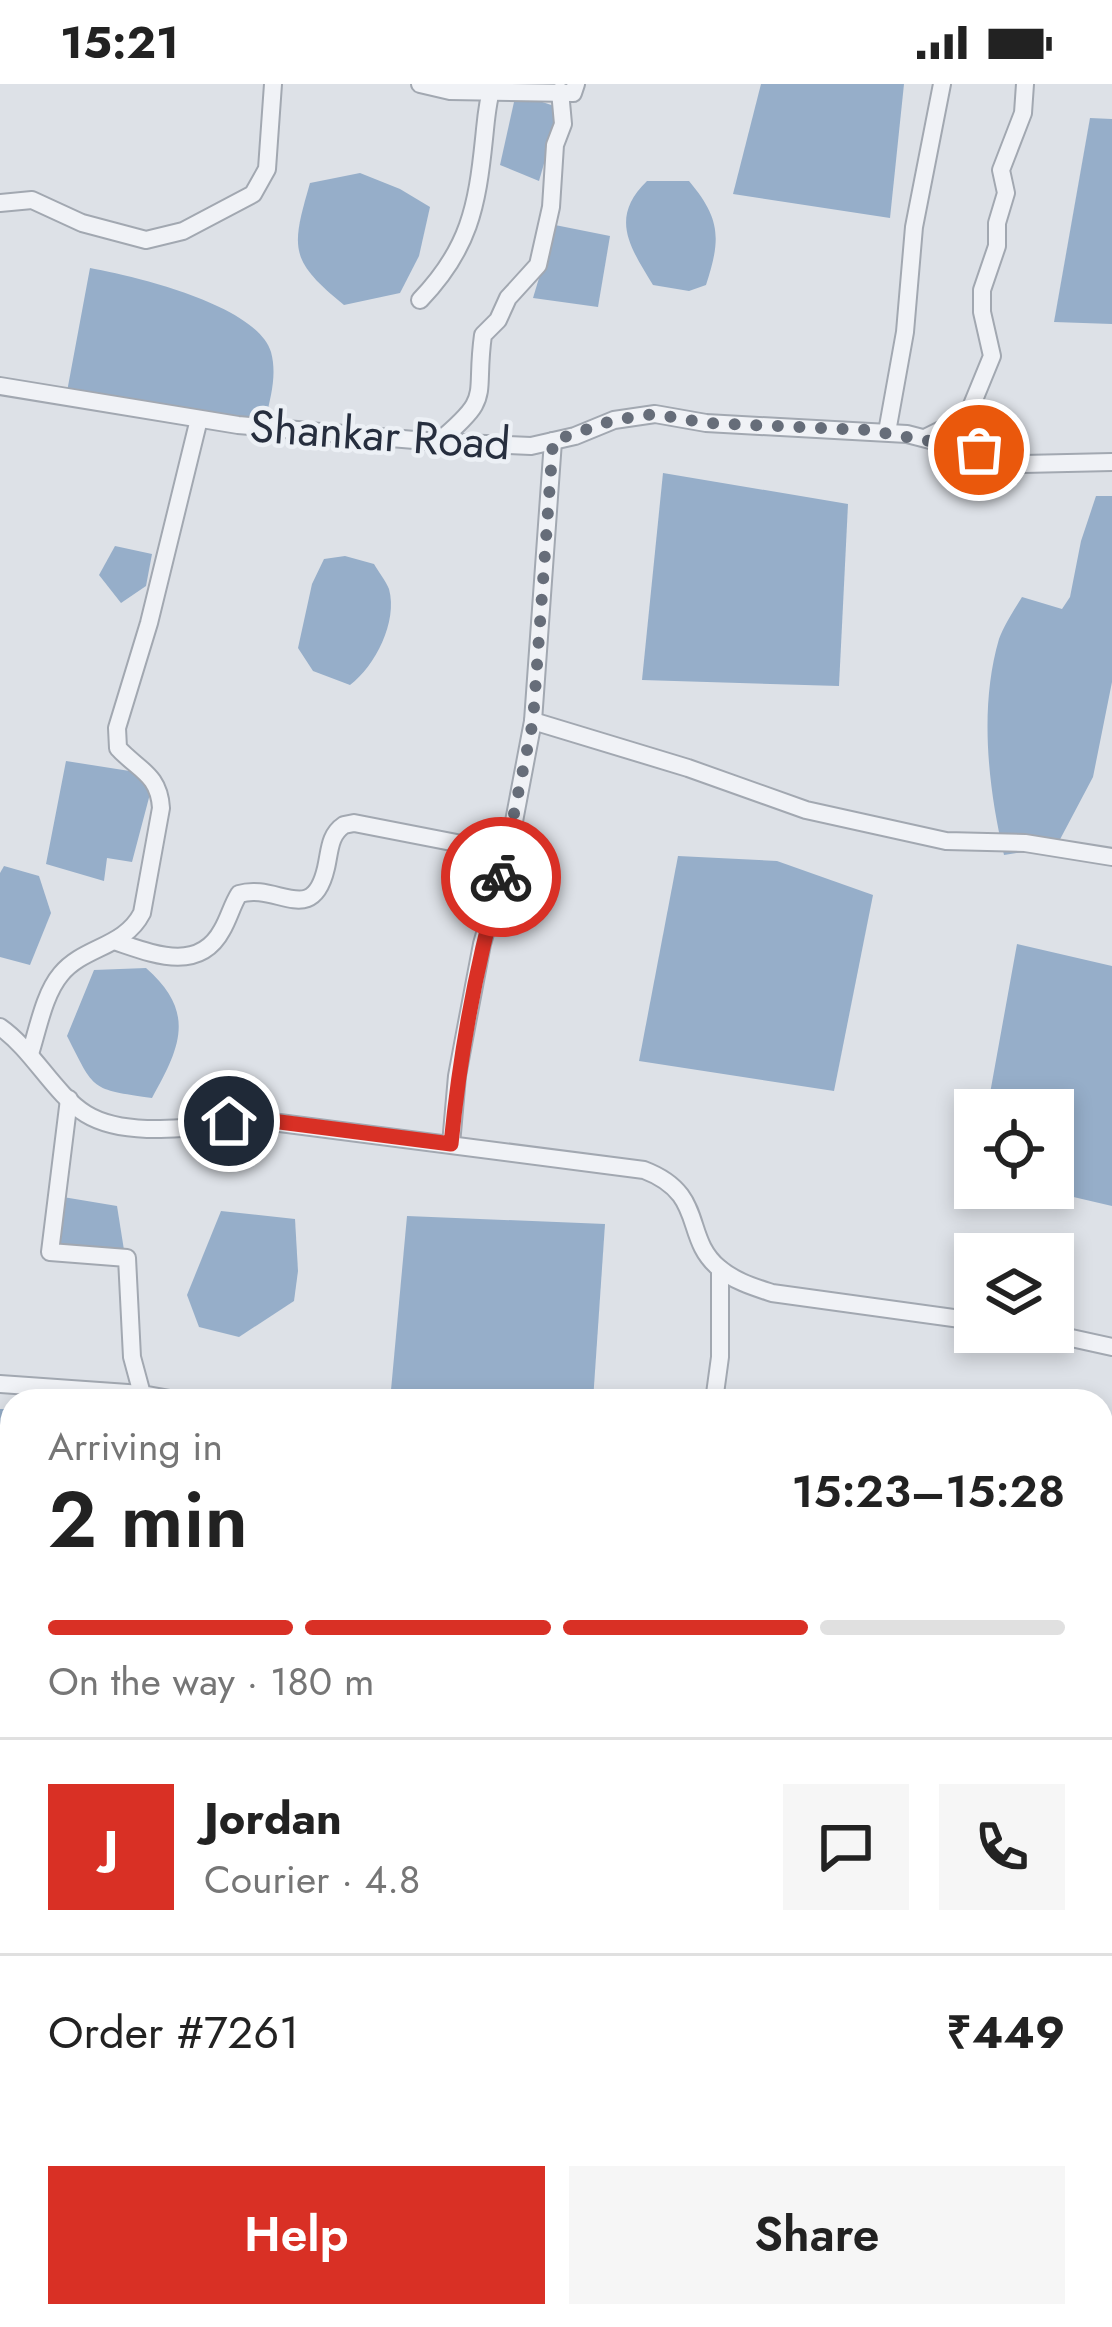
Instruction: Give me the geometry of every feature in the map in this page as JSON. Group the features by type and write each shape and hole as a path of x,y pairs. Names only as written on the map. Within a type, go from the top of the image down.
{"street":[{"path":"0,203 32,200 82,223 146,240 183,231 254,194 267,169 273,84"},
{"path":"420,84 450,91 568,87 538,265 483,335 481,390 475,411 438,442"},
{"path":"886,432 910,296 914,227 942,84"},
{"path":"927,438 967,417 992,356 982,290 997,246 997,223 1006,193 1001,170 1023,113 1025,84"},
{"path":"420,300 461,246 474,214 491,87"},
{"name":"Shankar Road","path":"0,386 199,418 438,442 531,446 614,420 655,414 706,423 886,432 1023,464 1112,462"},
{"path":"30,1054 50,992 61,974 117,942 135,927 142,913 161,808 156,781 118,748 117,728 149,623 199,418"},
{"path":"451,1144 457,1076 478,965 508,853 533,721 553,441"},
{"path":"533,721 688,768 806,811 946,842 1025,843 1112,857"},
{"path":"117,942 168,958 190,957 208,949 221,933 239,894 253,891 301,901 310,898 320,890 332,837 344,824 508,853"},
{"path":"0,1027 88,1115 163,1130 272,1121 611,1165 668,1179 683,1196 719,1269 772,1293 954,1318"},
{"path":"69,1099 50,1252 127,1258 132,1357 141,1389"},
{"path":"715,1389 719,1269"},
{"path":"1074,1339 1112,1347"},
{"path":"0,1384 71,1389"}],"water":[{"path":"761,84 904,84 890,218 733,194"},
{"path":"516,93 560,108 539,181 500,165"},
{"path":"1090,118 1112,119 1112,324 1054,322"},
{"path":"360,173 430,207 419,256 400,293 344,305 304,264 298,239 310,183"},
{"path":"647,181 689,181 707,207 716,242 706,285 689,291 653,285 637,258 626,220 635,195"},
{"path":"555,225 610,236 598,307 533,298"},
{"path":"90,268 192,295 243,320 261,335 273,368 266,417 235,419 66,397"},
{"path":"663,473 848,504 839,686 642,680"},
{"path":"1096,496 1112,496 1112,682 1093,777 1056,847 1004,855 988,747 989,692 999,639 1022,597 1062,609 1070,597"},
{"path":"115,546 152,554 146,586 121,603 99,575"},
{"path":"345,556 374,564 388,586 391,602 382,642 368,667 350,685 313,671 298,648 312,584 324,559"},
{"path":"66,761 155,775 132,862 107,858 104,881 46,864"},
{"path":"678,856 777,861 873,895 834,1091 639,1061"},
{"path":"4,866 39,876 51,913 30,965 0,957 0,873"},
{"path":"1017,944 1112,966 1112,1206 1074,1197 1074,1089 991,1089"},
{"path":"146,968 172,1000 179,1030 152,1098 97,1084 67,1036 94,970"},
{"path":"57,1196 117,1206 124,1250 50,1249"},
{"path":"221,1211 295,1219 298,1271 294,1301 239,1337 199,1327 187,1295"},
{"path":"407,1216 605,1224 594,1389 391,1389"}],"way so far":[{"path":"501,877 533,721 553,441 614,420 655,414 706,423 908,434 979,450"}],"route":[{"path":"229,1121 272,1121 451,1144 457,1076 482,944 501,877"}]}
